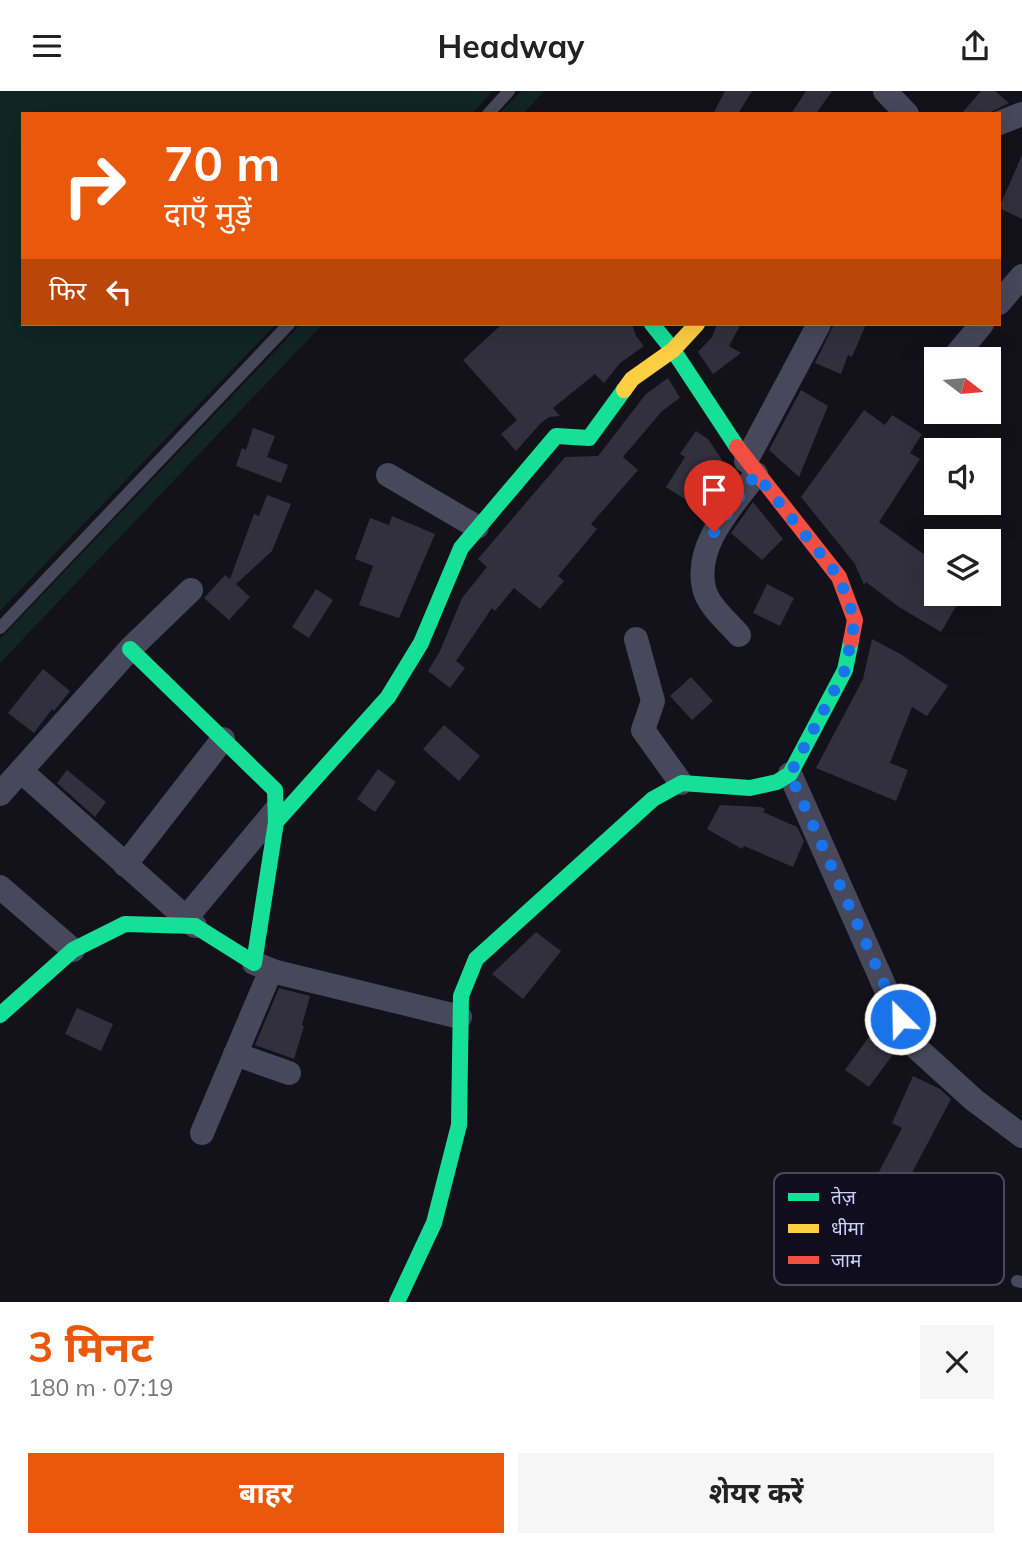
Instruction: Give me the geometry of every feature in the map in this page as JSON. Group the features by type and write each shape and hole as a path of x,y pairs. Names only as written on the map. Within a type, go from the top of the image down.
{"street":[{"path":"885,91 905,112"},
{"path":"1001,122 1022,114"},
{"path":"1001,301 1022,276"},
{"path":"654,326 673,350 751,468 839,577 855,620 845,670 784,780"},
{"path":"0,1015 73,950 125,924 190,922 276,816 388,697 421,643 461,548 477,527 556,436 589,437 632,379 673,350 695,326"},
{"path":"739,635 712,604 704,588 703,560 714,532 751,468 818,326"},
{"path":"963,347 980,326"},
{"path":"388,475 477,527"},
{"path":"0,794 130,649 191,590"},
{"path":"636,639 653,701 643,730 681,783"},
{"path":"130,649 275,790 276,816 262,967 235,1054 202,1133"},
{"path":"125,865 223,739"},
{"path":"21,771 190,922 262,967 460,1017"},
{"path":"397,1302 434,1223 459,1125 461,996 475,960 653,799 681,783 741,788 784,780"},
{"path":"784,780 803,801 909,1041 974,1100 1022,1136"},
{"path":"0,887 73,950"},
{"path":"235,1054 289,1073"}],"lane":[{"path":"490,112 509,91"},
{"path":"0,628 287,326"}],"shaded area":[{"path":"0,91 493,91 474,112 21,112 21,326 274,326 0,611"},
{"path":"521,91 544,91 525,112 501,112"},
{"path":"299,326 321,326 0,663 0,639"}],"building":[{"path":"725,91 752,91 739,112 714,112"},
{"path":"806,91 832,91 817,112 792,112"},
{"path":"981,91 995,91 1009,103 991,112 963,112"},
{"path":"1022,155 1022,219 1001,209"},
{"path":"500,326 633,326 644,346 620,363 604,383 595,374 553,408 560,416 549,417 541,423 516,451 501,434 517,420 463,360"},
{"path":"716,326 740,326 729,346 741,353 713,374 698,352 712,337"},
{"path":"833,326 865,326 852,357 848,355 841,374 815,363"},
{"path":"668,378 680,398 662,411 623,457 638,470 591,524 597,529 558,576 564,581 540,609 514,588 495,611 492,608 456,661 465,668 450,688 428,671 440,651 462,598 487,567 478,559 565,457 598,456 646,394"},
{"path":"801,390 828,406 799,477 769,450"},
{"path":"864,410 885,425 892,415 922,434 910,453 920,459 879,522 924,554 924,606 956,606 941,632 899,607 866,582 864,585 855,564 801,497"},
{"path":"253,428 275,436 267,457 288,465 281,483 236,466 242,448 246,450"},
{"path":"696,431 708,439 734,478 708,514 666,487 685,457 680,454"},
{"path":"267,495 291,504 272,551 236,584 250,597 229,620 204,598 225,575 230,579 254,514 259,516"},
{"path":"753,502 783,539 762,560 731,533"},
{"path":"392,516 435,534 399,618 359,605 373,566 355,559 370,518 389,525"},
{"path":"767,584 794,598 780,626 753,613"},
{"path":"316,589 333,600 309,638 292,627"},
{"path":"872,639 902,655 948,686 927,716 912,707 890,763 908,770 896,801 816,768 863,679"},
{"path":"43,669 70,691 34,733 8,713"},
{"path":"691,677 713,701 692,720 670,696"},
{"path":"444,725 480,756 459,781 423,749"},
{"path":"378,769 396,782 375,812 357,799"},
{"path":"67,770 106,802 95,817 57,783"},
{"path":"720,805 761,807 765,809 763,812 797,827 804,841 793,867 744,846 742,849 707,829"},
{"path":"536,932 561,951 523,999 492,974"},
{"path":"279,988 310,996 294,1059 255,1045"},
{"path":"77,1008 113,1024 101,1051 65,1034"},
{"path":"877,1026 890,1036 897,1049 869,1087 845,1070"},
{"path":"913,1076 940,1089 951,1099 912,1173 878,1173 902,1128 892,1123"}],"traffic: fast":[{"path":"654,326 673,350 737,447"},
{"path":"276,822 388,697 421,643 461,548 556,436 589,438 624,390"},
{"path":"397,1302 434,1223 459,1125 461,996 476,959 653,799 682,783 750,788 777,782 790,774 845,670 851,641"},
{"path":"0,1015 73,950 125,924 195,926 254,963 276,822 275,790 130,649"}],"traffic: slow":[{"path":"624,390 632,379 673,350 695,326"}],"traffic: jam":[{"path":"737,447 839,577 855,620 851,641"}],"route":[{"path":"714,532 756,474 839,577 855,620 845,670 790,774 862,929 900,1019"}]}
